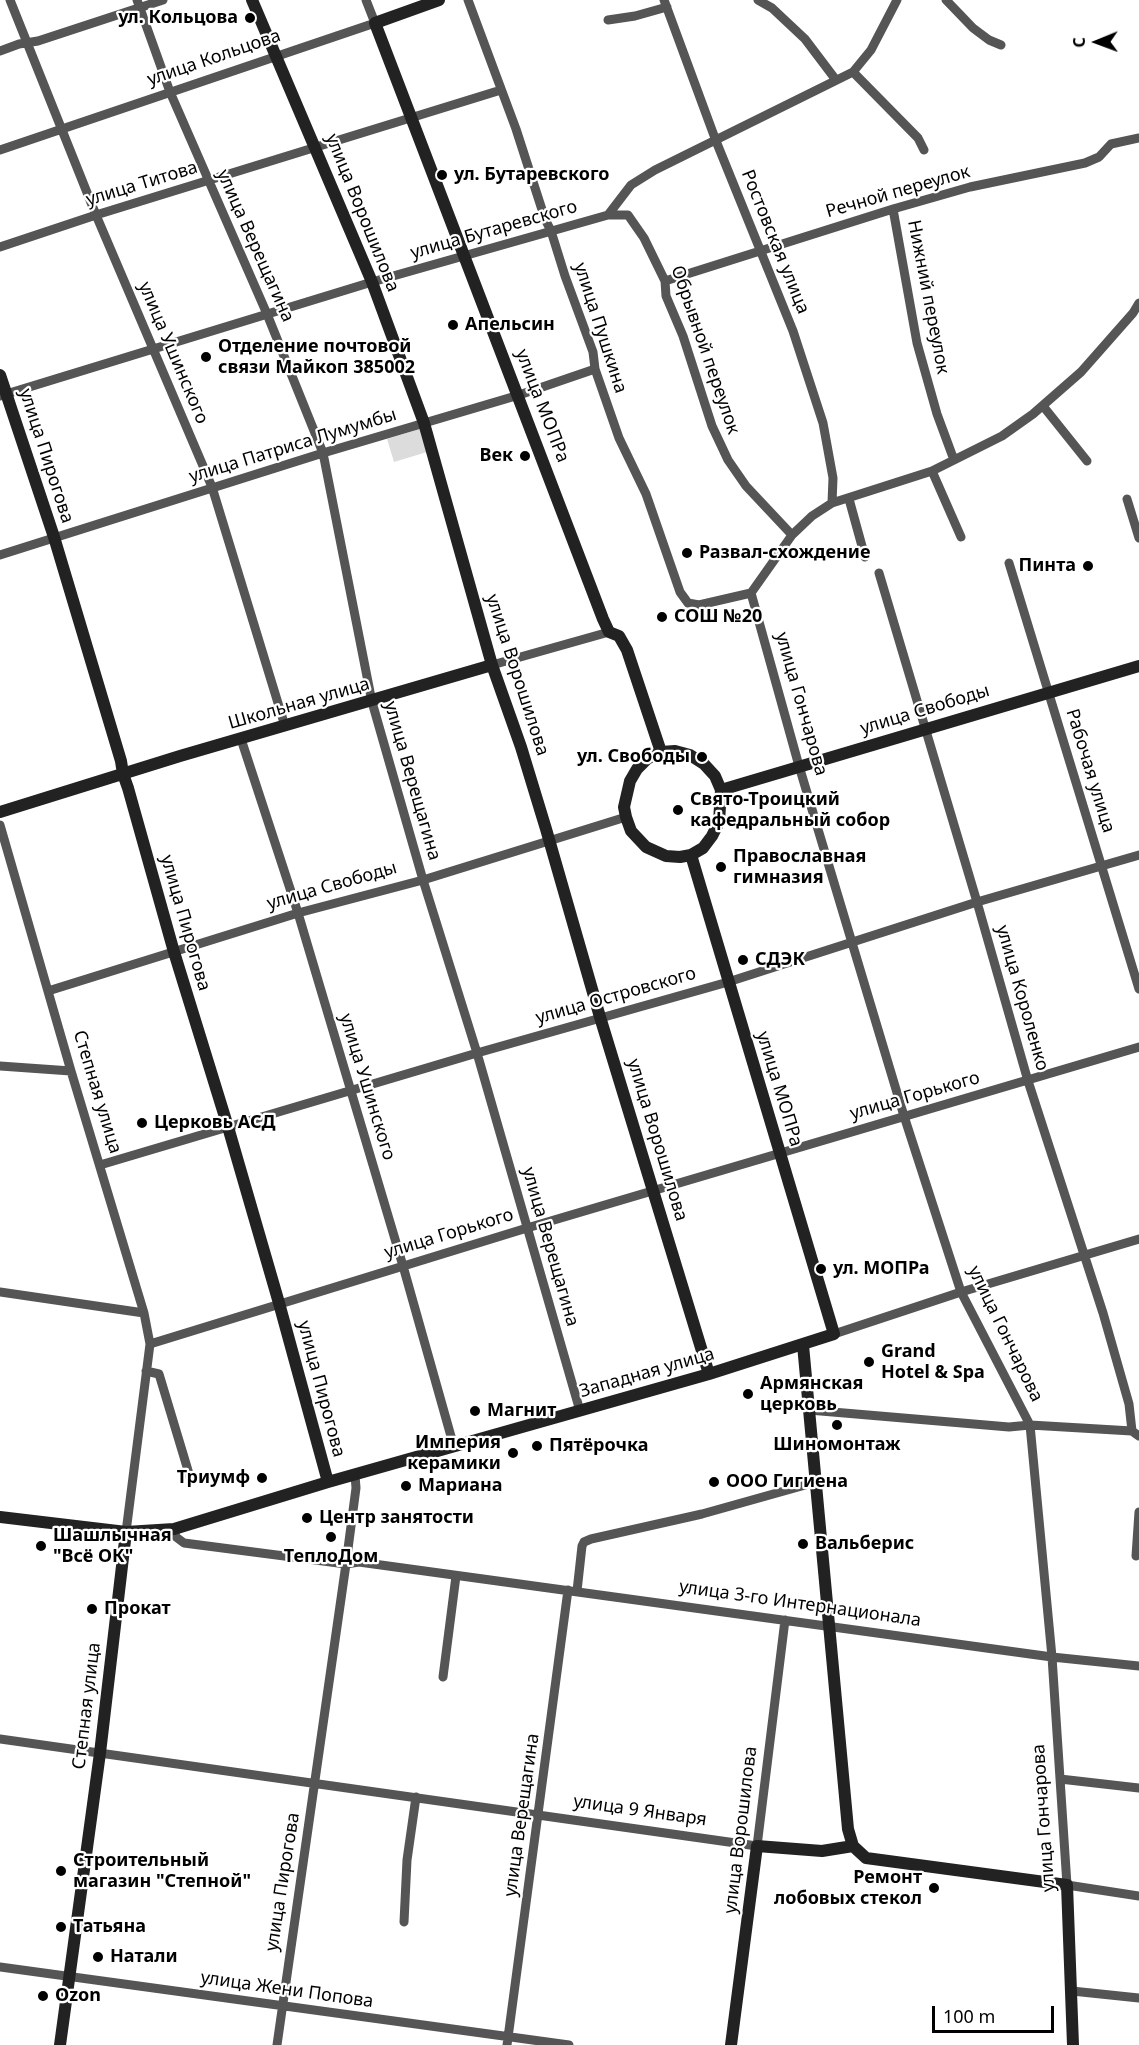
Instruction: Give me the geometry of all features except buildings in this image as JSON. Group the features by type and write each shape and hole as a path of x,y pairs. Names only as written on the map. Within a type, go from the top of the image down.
{"main road":[{"name":"улица Ворошилова","path":"252,0 317,148 372,282 424,423 492,665 550,840 600,1017 709,1374"},
{"name":"улица Кольцова","path":"375,23 439,0"},
{"name":"улица МОПРа","path":"375,23 609,632 619,636 627,650 662,752"},
{"name":"улица Пирогова","path":"0,375 3,395 54,537 121,761 174,952 279,1303 328,1482"},
{"name":"Школьная улица","path":"0,812 492,665"},
{"name":"улица Свободы","path":"721,790 1139,666"},
{"path":"675,751 690,755 704,764 715,776 721,790 719,822 703,848 691,855 666,856 654,852 638,840 631,831 626,817 626,796 630,781 646,759 662,752 675,751"},
{"name":"улица МОПРа","path":"691,855 834,1334"},
{"name":"Западная улица","path":"126,1532 174,1529 328,1482 709,1374 834,1334"},
{"path":"803,1345 848,1829 853,1846 866,1858 1067,1885"},
{"path":"0,1517 126,1532"},
{"name":"Степная улица","path":"60,2045 100,1753 126,1532"},
{"name":"улица Ворошилова","path":"731,2045 757,1846"},
{"name":"улица 9 Января","path":"757,1846 822,1851 853,1846"},
{"name":"улица Гончарова","path":"1067,1885 1073,2045"}],"street":[{"name":"улица Ушинского","path":"10,0 96,215 212,487 285,726"},
{"path":"0,51 27,42 38,41 138,4 162,0"},
{"name":"улица МОПРа","path":"366,0 375,23"},
{"name":"улица Пушкина","path":"468,0 593,352 596,369 619,438 646,494 680,592 688,603 699,605 751,593"},
{"path":"608,20 635,16 675,0"},
{"path":"758,0 772,8 805,39 836,80"},
{"path":"608,215 631,185 655,170 853,72 871,50 897,0"},
{"path":"946,0 973,28 989,40 1001,45"},
{"name":"Ростовская улица","path":"665,3 716,141 793,331 823,423 832,478 832,503"},
{"name":"улица Верещагина","path":"138,4 170,92 267,314 323,453 372,702 423,879 477,1053 580,1411"},
{"name":"улица Кольцова","path":"0,150 375,23"},
{"path":"853,72 918,138 924,150"},
{"name":"улица Титова","path":"0,247 96,215 501,90"},
{"name":"Речной переулок","path":"665,281 970,187 1085,162 1099,157 1111,144 1139,138"},
{"name":"Нижний переулок","path":"893,209 921,362 954,460"},
{"name":"улица Бутаревского","path":"3,395 372,282 608,215"},
{"name":"Обрывной переулок","path":"608,215 628,215 644,238 665,281 666,296 683,336 712,426 728,460 746,486 792,535"},
{"path":"751,593 792,535 812,516 832,503 932,471 1002,436 1043,406 1081,372 1133,313 1139,303"},
{"name":"улица Патриса Лумумбы","path":"0,555 212,487 519,395 596,369"},
{"path":"1043,406 1087,461"},
{"path":"932,471 962,537"},
{"path":"849,499 865,556"},
{"path":"1128,499 1139,538"},
{"name":"Рабочая улица","path":"1009,563 1139,989"},
{"name":"улица Короленко","path":"879,573 1028,1081 1085,1255 1136,1434"},
{"name":"улица Гончарова","path":"751,593 799,766 903,1116 961,1292 1030,1425 1052,1657 1067,1885"},
{"name":"Школьная улица","path":"492,665 609,632"},
{"name":"улица Ушинского","path":"241,739 298,913 403,1266 454,1447"},
{"name":"улица Свободы","path":"48,991 298,913 423,879 626,817"},
{"name":"Степная улица","path":"0,825 144,1312 150,1344 126,1532"},
{"name":"улица Островского","path":"100,1165 600,1017 728,982 977,902 1139,855"},
{"name":"улица Горького","path":"150,1344 527,1228 1139,1047"},
{"path":"0,1066 71,1071"},
{"name":"Западная улица","path":"834,1334 961,1292 1139,1239"},
{"path":"0,1292 144,1312"},
{"path":"146,1371 159,1374 190,1477"},
{"path":"809,1410 1009,1427 1030,1425 1136,1434"},
{"name":"улица Пирогова","path":"277,2045 316,1783 356,1488 355,1475"},
{"name":"улица Верещагина","path":"508,2041 572,1590 584,1542 702,1514 816,1482"},
{"path":"1136,1556 1139,1512"},
{"name":"улица 3-го Интернационала","path":"174,1529 176,1537 184,1543 346,1563 359,1562 1052,1657 1139,1665"},
{"path":"443,1677 456,1576"},
{"name":"улица Ворошилова","path":"757,1846 785,1620"},
{"name":"улица 9 Января","path":"0,1739 757,1846"},
{"path":"1060,1779 1139,1788"},
{"path":"404,1922 407,1860 416,1797"},
{"path":"1067,1885 1139,1896"},
{"name":"улица Жени Попова","path":"0,1966 508,2041 569,2045"},
{"path":"1072,1991 1139,1998"}],"shaded area":[{"path":"420,429 427,452 394,462 387,439"}],"place":[{"name":"ул. Кольцова","path":"250,18"},
{"name":"ул. Бутаревского","path":"442,175"},
{"name":"Апельсин","path":"453,325"},
{"name":"Отделение почтовой связи Майкоп 385002","path":"206,357"},
{"name":"Век","path":"525,456"},
{"name":"Развал-схождение","path":"687,553"},
{"name":"Пинта","path":"1088,566"},
{"name":"СОШ №20","path":"662,617"},
{"name":"ул. Свободы","path":"702,757"},
{"name":"Свято-Троицкий кафедральный собор","path":"678,810"},
{"name":"Православная гимназия","path":"721,867"},
{"name":"СДЭК","path":"743,960"},
{"name":"Церковь АСД","path":"142,1123"},
{"name":"ул. МОПРа","path":"821,1269"},
{"name":"Grand Hotel & Spa","path":"869,1362"},
{"name":"Армянская церковь","path":"748,1394"},
{"name":"Магнит","path":"475,1411"},
{"name":"Шиномонтаж","path":"837,1425"},
{"name":"Пятёрочка","path":"537,1446"},
{"name":"Империя керамики","path":"513,1453"},
{"name":"Триумф","path":"262,1478"},
{"name":"ООО Гигиена","path":"714,1482"},
{"name":"Мариана","path":"406,1486"},
{"name":"Центр занятости","path":"307,1518"},
{"name":"ТеплоДом","path":"331,1537"},
{"name":"Вальберис","path":"803,1544"},
{"name":"Шашлычная \"Всё ОК\"","path":"41,1546"},
{"name":"Прокат","path":"92,1609"},
{"name":"Строительный магазин \"Степной\"","path":"61,1871"},
{"name":"Ремонт лобовых стекол","path":"934,1888"},
{"name":"Татьяна","path":"61,1927"},
{"name":"Натали","path":"98,1957"},
{"name":"Ozon","path":"43,1996"}]}
